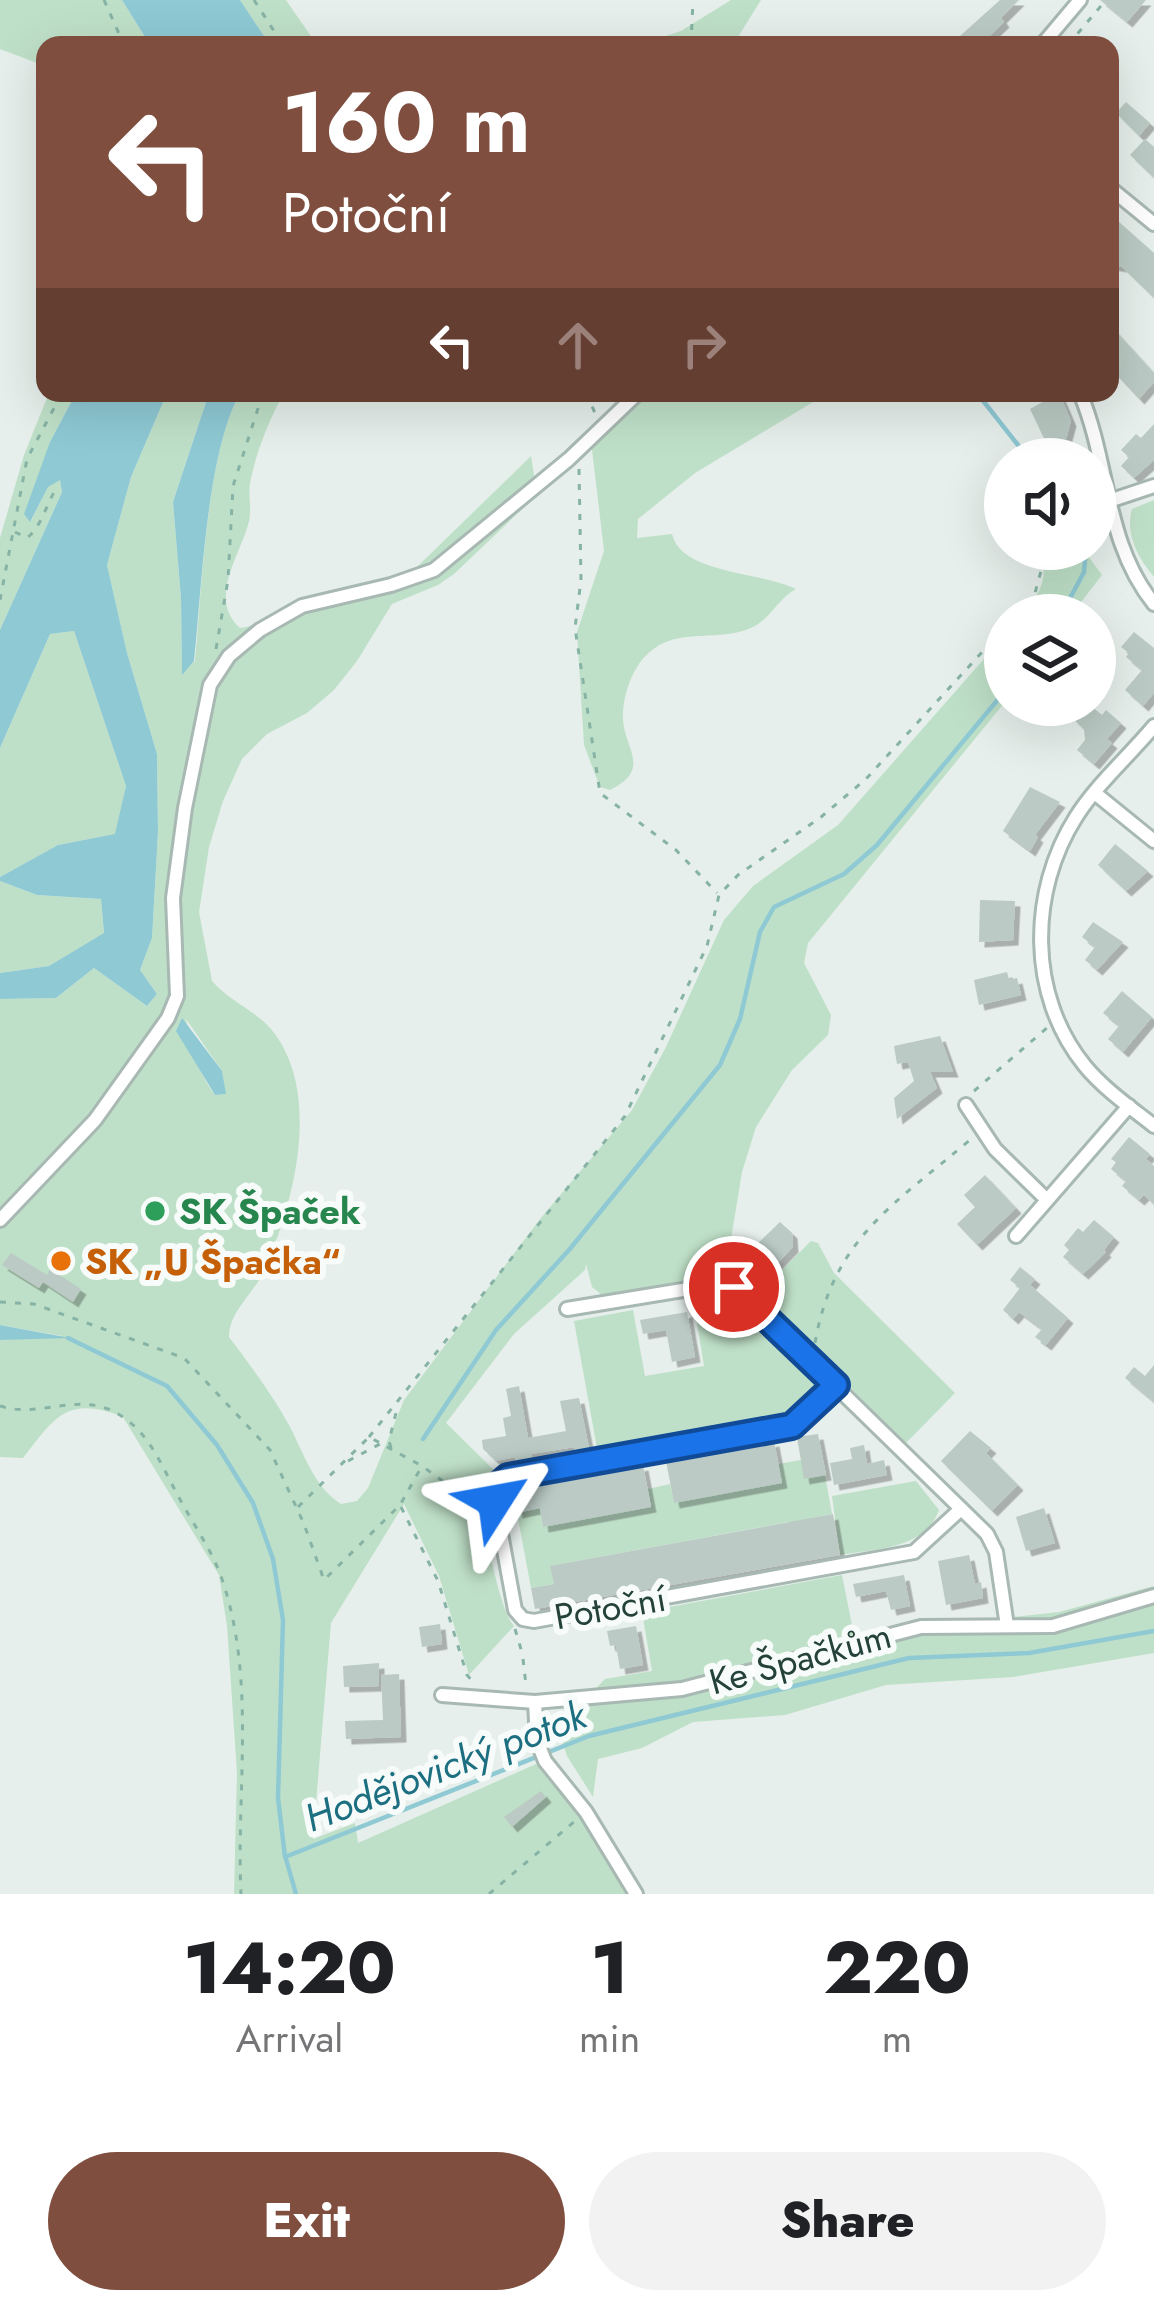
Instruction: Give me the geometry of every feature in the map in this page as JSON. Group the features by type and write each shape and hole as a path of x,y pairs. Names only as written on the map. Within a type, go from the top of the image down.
{"street":[{"path":"1049,36 1074,2"},
{"path":"1119,195 1154,224"},
{"path":"0,1220 94,1120 168,1018 177,996 173,898 185,808 210,685 229,656 260,630 302,606 434,570 569,459 628,402"},
{"path":"1082,402 1092,438"},
{"path":"1116,499 1154,486"},
{"path":"1116,535 1139,585 1154,604"},
{"path":"1154,726 1077,816 1046,877 1040,957 1058,1017 1084,1065 1154,1126"},
{"path":"1096,794 1154,841"},
{"path":"966,1105 1019,1175 1046,1199"},
{"path":"1016,1236 1129,1106"},
{"path":"567,1309 713,1285 734,1287 992,1543 1007,1626"},
{"name":"Potoční","path":"836,1385 792,1426 508,1477 500,1484 495,1501 496,1521 515,1610 523,1619 534,1621 914,1552 962,1509"},
{"name":"Ke Špačkům","path":"442,1695 536,1702 682,1690 921,1627 1053,1625 1154,1596"},
{"path":"536,1702 537,1742 545,1761 586,1812 636,1894"}],"path":[{"path":"104,0 120,36"},
{"path":"254,0 277,36"},
{"path":"691,36 693,0"},
{"path":"1076,36 1106,0"},
{"path":"0,600 27,459 57,402"},
{"path":"210,685 229,580 233,486 260,402"},
{"path":"590,402 600,426"},
{"path":"569,459 579,469 582,534 575,628 600,793 676,850 718,895"},
{"path":"13,530 20,537 35,532 58,486"},
{"path":"297,1508 369,1437 626,1115 707,946 718,895 738,874 821,817 866,779 984,650"},
{"path":"966,1105 977,1085 1040,1037 1058,1017"},
{"path":"812,1361 822,1302 849,1248 982,1130"},
{"path":"0,1302 34,1304 184,1358 270,1450 324,1580 400,1505 422,1466"},
{"path":"392,1449 389,1441 399,1401"},
{"path":"0,1406 20,1413 88,1404 111,1410 140,1430 207,1545 224,1584 239,1666 241,1894"},
{"path":"369,1437 422,1466 479,1508"},
{"path":"341,1465 380,1444"},
{"path":"400,1505 438,1581 467,1675 487,1698"},
{"path":"523,1619 523,1679 536,1702"},
{"path":"489,1894 586,1812"}],"green space":[{"path":"0,0 122,0 144,36 36,36 36,63 0,49"},
{"path":"240,0 286,0 311,36 264,36"},
{"path":"731,0 761,0 739,36 666,36"},
{"path":"45,402 71,402 50,442 31,521 48,486 60,479 62,492 0,630 0,538"},
{"path":"163,402 206,402 173,502 182,673 195,661 213,486 236,402 280,402 256,460 249,521 226,590 226,603 240,628 308,596 387,579 417,567 531,456 537,495 454,574 392,604 334,690 307,713 267,734 242,759 209,847 199,912 212,981 275,1034 289,1060 300,1121 284,1217 263,1273 237,1311 229,1337 275,1402 316,1478 341,1504 357,1501 368,1488 404,1400 540,1219 632,1110 724,920 753,886 838,825 984,659 985,726 808,943 804,963 831,1015 828,1035 792,1070 756,1127 742,1172 725,1276 602,1295 592,1287 586,1264 585,1270 514,1334 446,1423 498,1474 485,1490 483,1508 498,1585 514,1626 469,1675 439,1576 404,1504 331,1623 313,1839 355,1823 358,1843 536,1764 585,1824 629,1894 234,1894 237,1773 219,1575 123,1417 75,1409 54,1421 23,1458 0,1457 0,1340 62,1336 0,1325 0,999 56,998 94,968 147,1006 157,994 140,970 152,938 157,754 107,565 131,477","holes":["186,1019 222,1071 225,1094 215,1095 199,1068"]},
{"path":"639,402 813,402 695,473 638,519 637,538 672,534 679,547 706,564 796,589 755,626 724,635 678,638 650,652 626,692 623,720 633,767 610,790 600,787 584,745 577,632 604,551 591,441"},
{"path":"1154,500 1154,577 1138,553 1130,527 1132,509"},
{"path":"1044,570 1098,570 1102,575 1087,594 1037,594"},
{"path":"74,631 126,786 116,834 58,845 0,877 0,748 50,634"},
{"path":"0,881 37,895 101,899 104,934 49,966 0,973"},
{"path":"811,1241 818,1243 834,1273 955,1393 906,1443 757,1295"},
{"path":"713,1295 737,1303 810,1375 815,1384 811,1397 786,1419 598,1454 574,1321 633,1310 645,1376 704,1366 693,1299"},
{"path":"801,1460 825,1475 832,1514 812,1518 815,1536 788,1522 551,1566 554,1584 531,1588 517,1513 540,1508 543,1526 651,1506 648,1489 670,1484 674,1502"},
{"path":"916,1481 939,1510 923,1533 898,1545 840,1555 832,1496"},
{"path":"842,1575 854,1635 1059,1612 1154,1586 1154,1653 1013,1677 886,1685 785,1715 693,1722 642,1748 598,1759 593,1797 567,1756 558,1728 605,1679 652,1671 642,1612"}],"water":[{"path":"122,0 240,0 264,36 144,36"},
{"path":"71,402 163,402 131,477 107,565 157,754 152,938 140,970 157,994 147,1006 94,968 56,998 0,999 0,973 49,966 104,933 101,899 37,895 0,877 58,845 115,834 126,786 74,631 50,634 0,748 0,630 62,492 60,480 48,487 30,522 24,514 50,442"},
{"path":"206,402 236,402 213,486 194,661 182,675 181,598 173,502"},
{"path":"182,1018 222,1071 226,1094 215,1095 176,1031"},
{"path":"0,1325 70,1338 0,1340"}],"building":[{"path":"1000,0 1019,0 989,36 960,36"},
{"path":"1100,0 1146,0 1127,22"},
{"path":"1126,102 1150,123 1139,136 1119,116"},
{"path":"1145,139 1154,147 1154,178 1130,155"},
{"path":"1119,222 1154,253 1154,298 1122,267"},
{"path":"1119,335 1154,373 1154,382 1139,399 1119,378"},
{"path":"1043,402 1063,402 1071,421 1066,438 1044,438 1030,409"},
{"path":"1154,424 1154,460 1134,478 1121,466 1129,457 1121,450"},
{"path":"1134,632 1154,648 1154,693 1143,706 1125,690 1142,670 1121,647"},
{"path":"1116,719 1121,723 1094,764 1077,750 1085,740 1081,726 1116,726"},
{"path":"1030,787 1060,802 1035,835 1030,851 1003,831"},
{"path":"1115,844 1148,871 1126,891 1098,865"},
{"path":"980,900 1015,901 1013,940 979,942"},
{"path":"1093,922 1123,942 1097,970 1085,960 1095,947 1082,937"},
{"path":"1007,972 1009,980 1017,978 1021,995 979,1005 974,980"},
{"path":"1122,991 1152,1017 1123,1052 1108,1039 1119,1026 1103,1013"},
{"path":"940,1036 953,1072 930,1072 937,1088 897,1119 894,1098 914,1081 908,1062 897,1064 894,1046"},
{"path":"1129,1137 1150,1154 1146,1159 1154,1166 1154,1204 1144,1195 1139,1200 1111,1169 1116,1162 1111,1159"},
{"path":"985,1175 1016,1208 977,1245 957,1224 975,1207 964,1195"},
{"path":"1094,1220 1114,1237 1083,1274 1063,1257 1069,1250 1064,1245 1078,1228 1083,1232"},
{"path":"780,1222 792,1233 793,1247 760,1281 743,1269 752,1249"},
{"path":"11,1253 47,1275 50,1269 81,1289 73,1302 43,1282 39,1288 2,1265"},
{"path":"1020,1267 1035,1279 1030,1285 1068,1318 1046,1345 1035,1337 1042,1329 1019,1312 1013,1319 1003,1310 1020,1288 1010,1280"},
{"path":"687,1312 695,1357 672,1362 666,1330 643,1334 640,1320"},
{"path":"1154,1365 1154,1402 1125,1378 1134,1367 1145,1376"},
{"path":"519,1386 528,1438 566,1431 560,1401 579,1398 589,1448 531,1454 532,1459 516,1462 515,1457 496,1461 483,1449 482,1440 506,1436 503,1418 511,1416 506,1389"},
{"path":"970,1431 991,1448 986,1453 1018,1485 992,1511 941,1461"},
{"path":"818,1434 826,1475 804,1479 797,1437"},
{"path":"774,1441 782,1483 674,1503 666,1461"},
{"path":"864,1445 867,1464 884,1460 887,1475 834,1485 830,1463 852,1459 850,1448"},
{"path":"643,1465 651,1507 543,1527 540,1508 517,1513 513,1492"},
{"path":"1044,1508 1055,1543 1026,1551 1016,1517"},
{"path":"833,1514 840,1555 535,1609 531,1588 554,1584 550,1566"},
{"path":"969,1555 983,1598 946,1605 938,1561"},
{"path":"904,1575 910,1606 891,1610 886,1591 856,1597 853,1584"},
{"path":"440,1624 442,1644 422,1647 419,1627"},
{"path":"636,1626 643,1665 620,1669 616,1645 610,1646 607,1631"},
{"path":"379,1663 379,1686 344,1687 343,1666"},
{"path":"399,1674 401,1737 346,1739 345,1721 383,1720 381,1675"},
{"path":"541,1791 546,1797 512,1827 504,1817"}],"waterway":[{"path":"984,402 1012,438"},
{"path":"1072,594 1084,570"},
{"path":"423,1439 496,1330 569,1250 720,1065 740,1019 760,932 774,907 844,874 877,845 984,716"},
{"name":"Hodějovický potok","path":"68,1338 167,1386 217,1445 253,1503 273,1559 283,1620 278,1798 285,1857 589,1736 909,1658 1029,1653 1154,1631"},
{"path":"286,1859 296,1894"}],"place":[{"name":"SK Špaček","path":"155,1211"},
{"name":"SK „U Špačka“","path":"61,1261"}],"route":[{"path":"495,1501 500,1484 508,1477 792,1426 836,1385 734,1287"}]}
